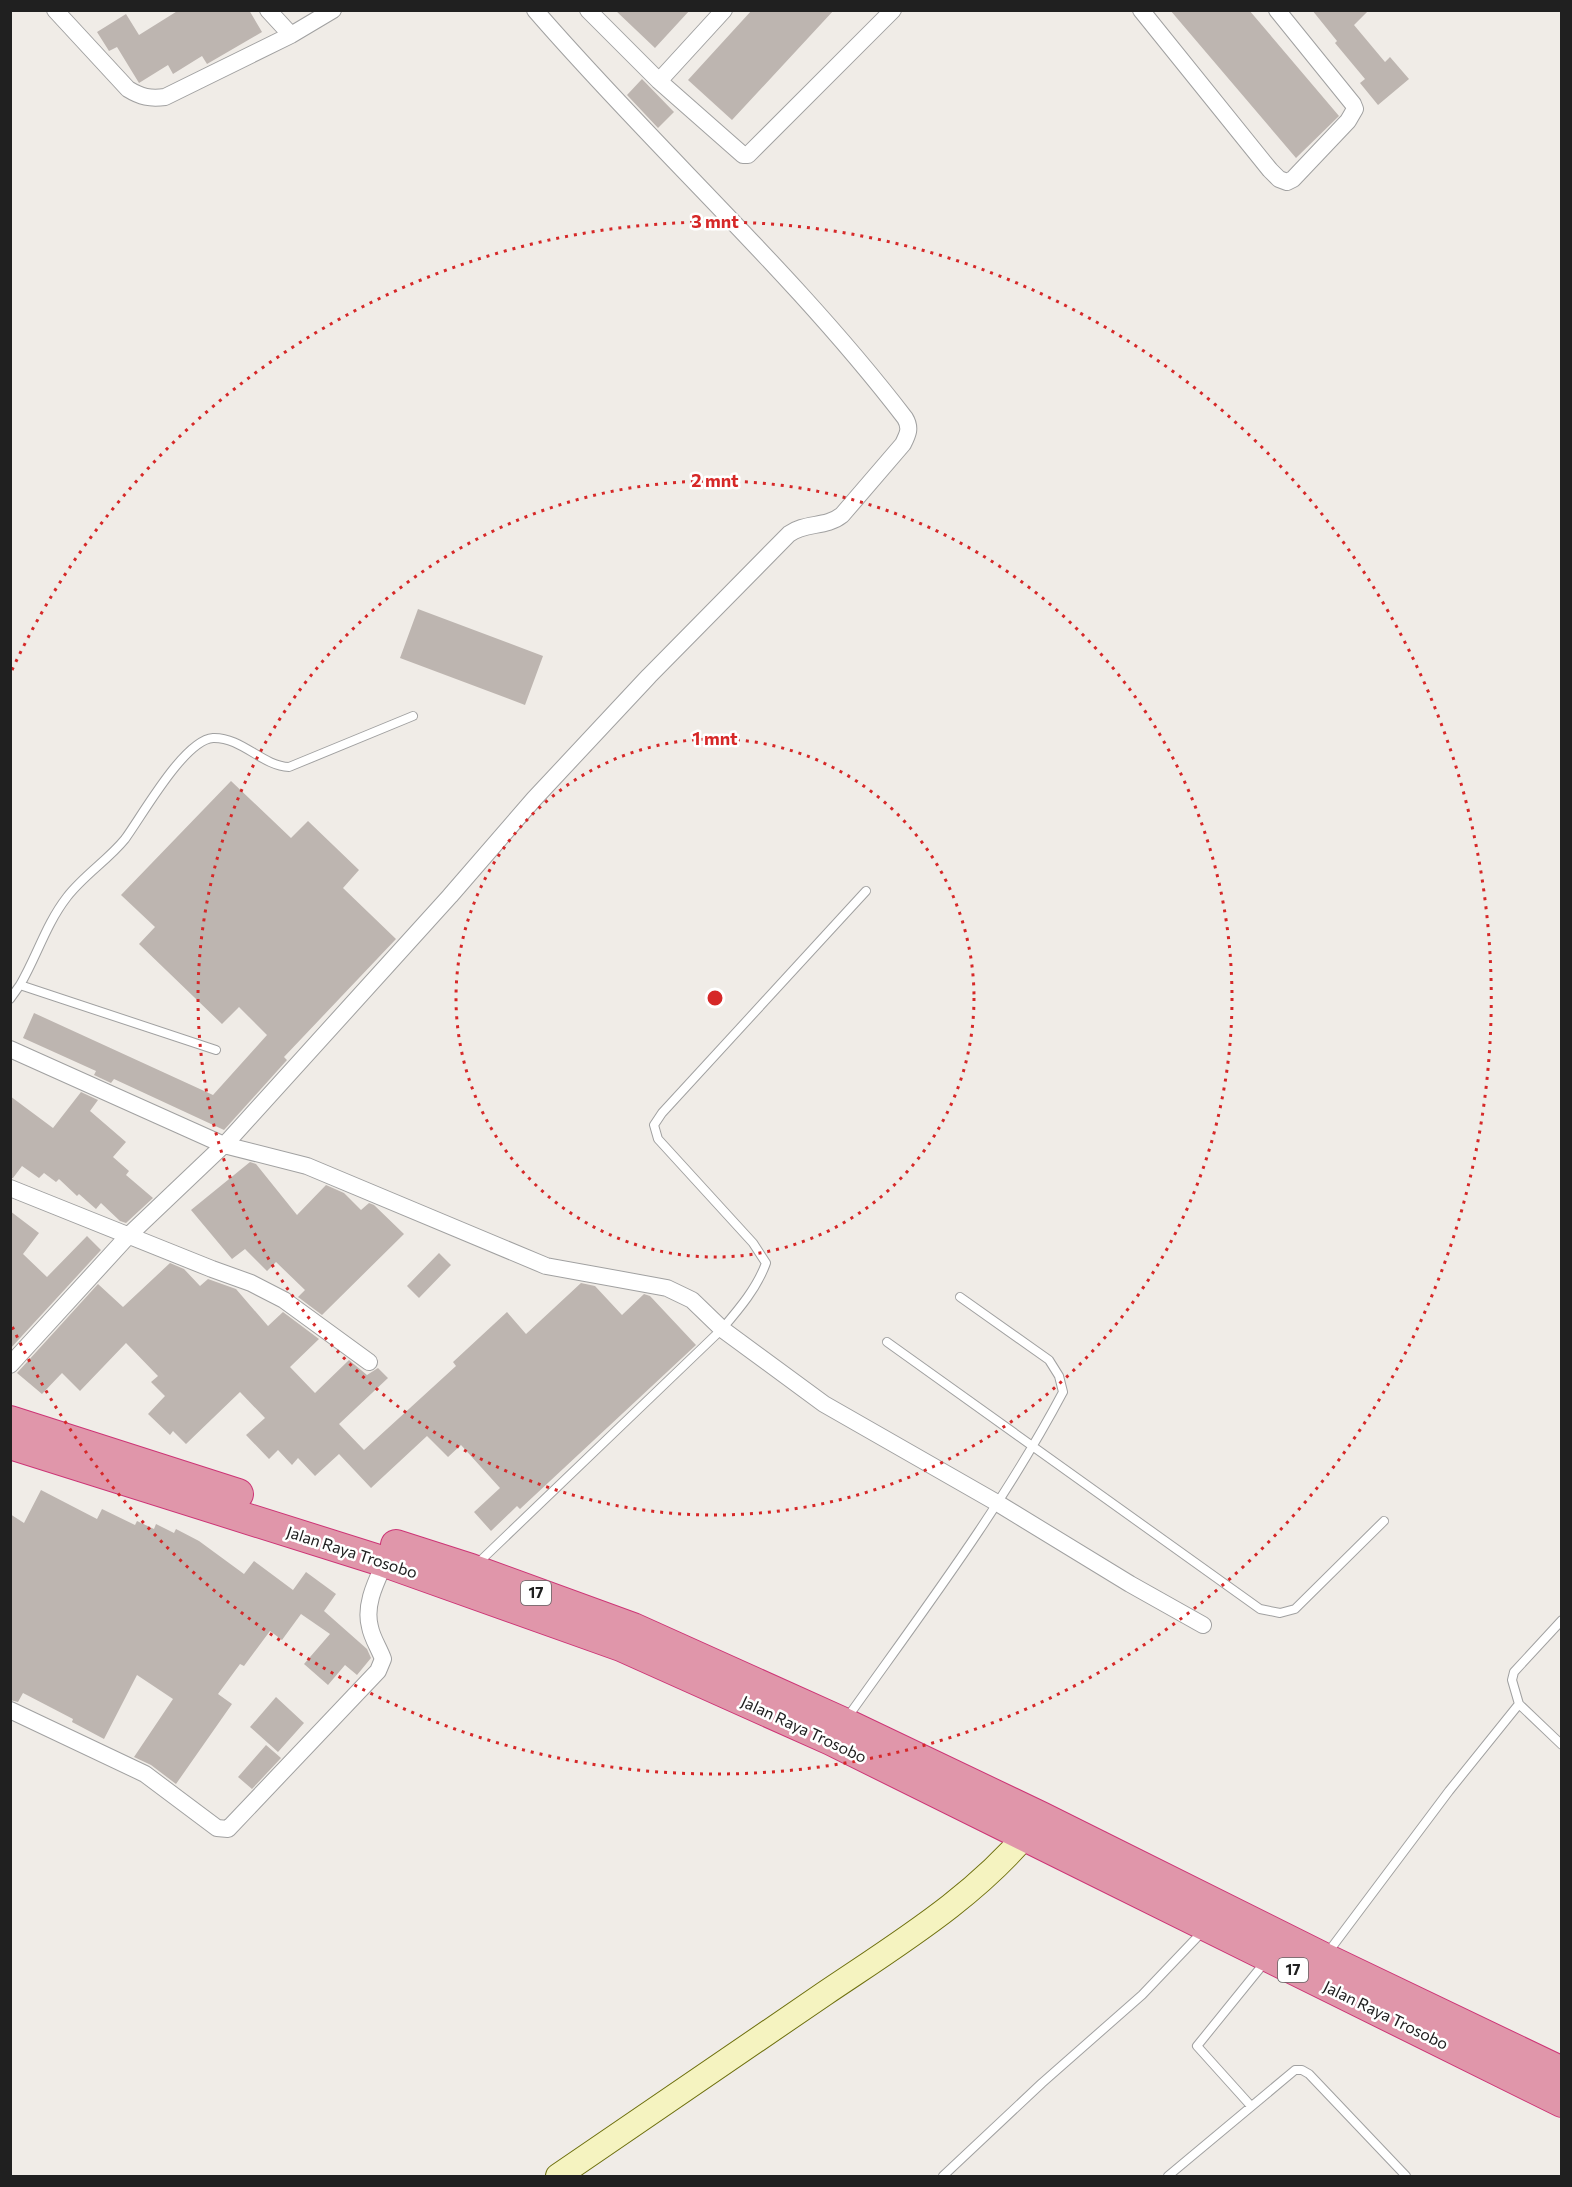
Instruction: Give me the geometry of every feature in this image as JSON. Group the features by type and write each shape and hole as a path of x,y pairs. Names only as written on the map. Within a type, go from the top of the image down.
{"highway":[{"name":"Jalan Raya Trosobo","path":"10,1421 471,1569 633,1628 837,1731 1201,1934 1562,2102"},
{"name":"Jalan Raya Trosobo","path":"10,1444 382,1569 621,1646 837,1731"},
{"name":"Jalan Raya Trosobo","path":"1026,1835 1324,1958 1562,2072"}],"main road":[{"path":"558,2176 874,1960 958,1899 987,1875 1026,1835"}],"street":[{"path":"56,10 128,88 144,98 165,97 291,35 333,10"},
{"path":"268,10 291,35"},
{"path":"10,1365 128,1236 241,1127 450,896 534,799 642,684 789,534 797,528 829,523 842,515 903,444 909,433 909,425 905,418 811,305 575,56 535,10"},
{"path":"588,10 659,81 738,153 743,155 748,155 892,10"},
{"path":"659,81 724,10"},
{"path":"1141,10 1270,170 1279,179 1287,182 1293,179 1348,121 1355,109 1277,10"},
{"path":"10,1049 227,1142 307,1166 546,1266 667,1288 692,1300 726,1324 824,1404 1203,1625"},
{"path":"10,1188 251,1283 284,1300 369,1362"},
{"path":"10,1710 145,1774 217,1828 228,1829 378,1671 383,1659 370,1629 368,1613 370,1598 382,1569"}],"lane":[{"path":"10,999 20,985 43,935 68,896 124,839 166,777 202,741 214,738 234,742 279,767 289,767 413,716"},
{"path":"471,1569 726,1324 761,1277 766,1263 753,1243 658,1139 654,1125 662,1113 866,891"},
{"path":"20,985 216,1050"},
{"path":"837,1731 999,1504 1034,1447 1063,1392 1059,1376 1049,1360 960,1297"},
{"path":"887,1342 1260,1609 1272,1613 1288,1613 1295,1609 1384,1521"},
{"path":"1562,1620 1514,1672 1512,1680 1519,1704 1562,1745"},
{"path":"1324,1958 1449,1791 1519,1704"},
{"path":"943,2176 1042,2083 1142,1995 1201,1934"},
{"path":"1251,2106 1197,2046 1262,1964"},
{"path":"1168,2176 1294,2070 1302,2070 1309,2074 1406,2176"}],"building":[{"path":"179,10 249,10 262,32 207,64 202,56 173,74 168,65 139,83 117,47 109,51 97,32 126,14 139,35"},
{"path":"615,10 690,10 655,48"},
{"path":"752,10 834,10 732,120 688,80"},
{"path":"1170,10 1249,10 1339,116 1296,158"},
{"path":"1312,10 1369,10 1354,25 1385,62 1390,57 1409,79 1378,105 1360,83 1365,79 1335,43 1337,41"},
{"path":"642,79 674,112 658,128 627,95"},
{"path":"418,609 543,656 525,705 400,658"},
{"path":"231,781 291,838 308,821 359,870 343,888 396,939 284,1057 287,1060 224,1130 114,1079 111,1083 94,1075 96,1071 23,1038 34,1013 213,1095 267,1035 239,1007 222,1024 139,944 155,927 121,895"},
{"path":"81,1092 98,1100 90,1111 126,1142 113,1157 129,1171 126,1175 153,1198 126,1223 120,1221 101,1203 96,1209 79,1194 77,1196 59,1179 56,1182 44,1173 39,1178 22,1166 13,1178 10,1178 10,1096 53,1128"},
{"path":"250,1162 256,1164 297,1215 326,1185 344,1193 361,1210 369,1203 374,1205 404,1234 322,1315 298,1297 305,1290 276,1262 267,1271 245,1249 232,1259 191,1210"},
{"path":"10,1211 39,1233 23,1254 47,1277 87,1236 101,1250 10,1349"},
{"path":"439,1253 451,1265 419,1298 407,1286"},
{"path":"170,1263 184,1269 200,1286 208,1279 236,1289 268,1326 283,1312 319,1339 290,1367 315,1393 349,1360 367,1375 378,1368 388,1378 339,1424 364,1450 456,1366 453,1362 507,1312 526,1334 581,1283 595,1286 622,1315 644,1294 650,1296 696,1345 520,1509 517,1506 491,1531 474,1512 500,1488 461,1445 448,1457 427,1436 371,1488 339,1454 315,1476 298,1458 292,1465 278,1450 269,1459 246,1435 265,1418 240,1392 186,1444 173,1431 170,1435 148,1414 165,1396 151,1382 158,1376 126,1343 80,1391 62,1373 42,1394 17,1373 98,1284 123,1307"},
{"path":"41,1490 97,1519 102,1509 135,1525 137,1521 154,1529 156,1524 174,1533 176,1529 199,1541 244,1574 254,1561 293,1590 306,1572 336,1594 324,1611 367,1649 371,1658 357,1675 345,1665 328,1685 304,1664 330,1634 301,1614 282,1640 270,1631 244,1666 240,1664 218,1694 232,1704 176,1784 151,1765 134,1757 173,1699 137,1675 104,1739 72,1722 73,1719 23,1693 18,1702 10,1700 10,1514 24,1523"},
{"path":"276,1697 304,1723 278,1752 250,1727"},
{"path":"266,1745 281,1758 252,1789 238,1777"}]}
